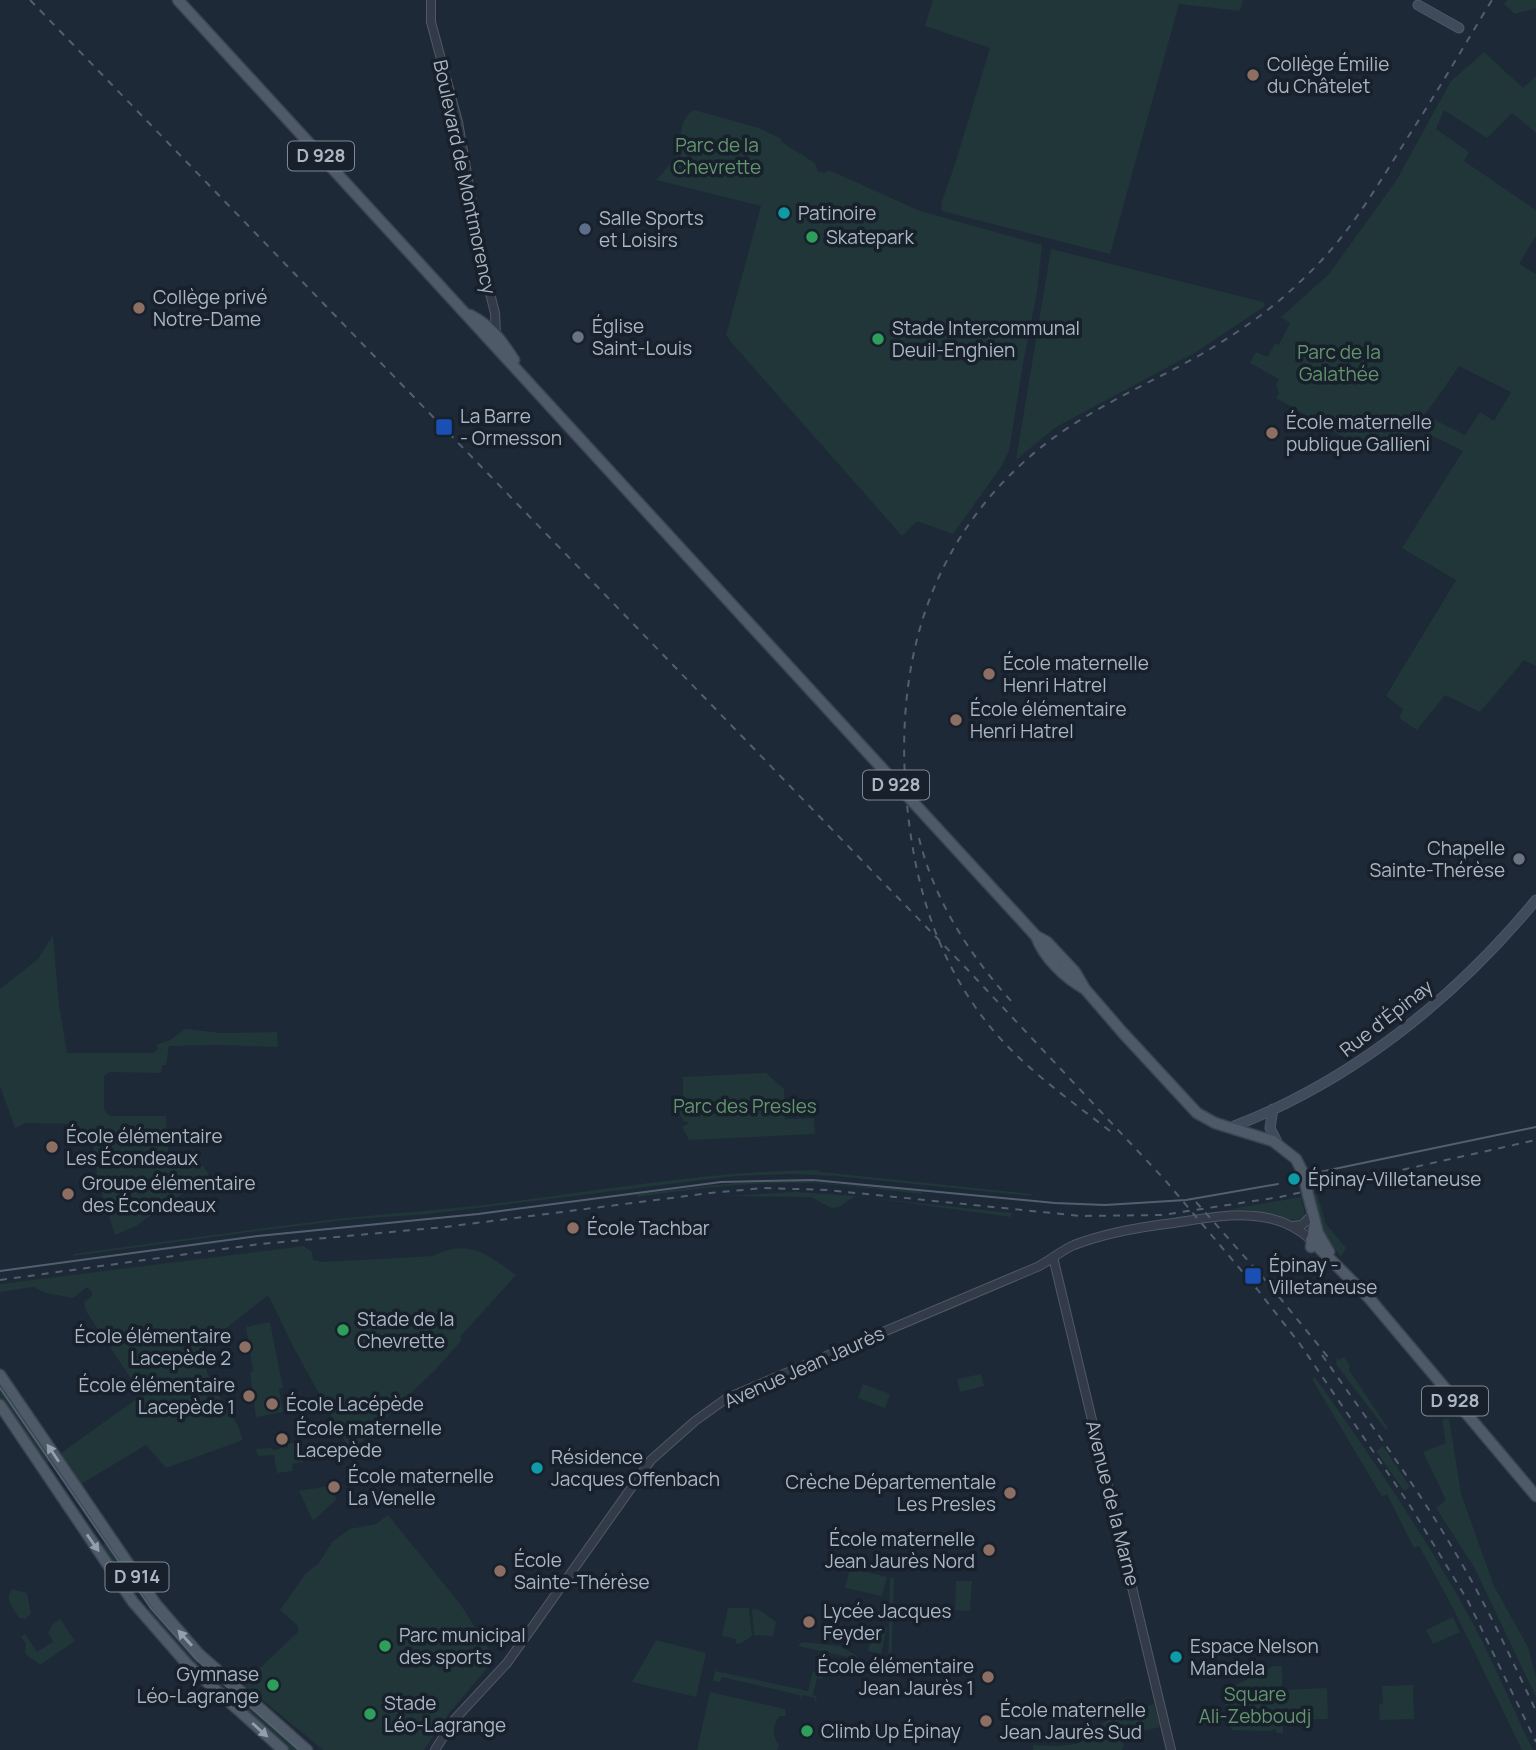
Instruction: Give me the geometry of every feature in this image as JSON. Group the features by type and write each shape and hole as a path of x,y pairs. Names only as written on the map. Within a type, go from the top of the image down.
{"main road":[{"name":"D 928","path":"178,0 464,311 488,320 525,377"},
{"path":"1418,5 1458,28"},
{"name":"D 928","path":"488,320 525,377 702,574 712,589 757,632 1036,936 1047,942 1076,972 1085,989 1197,1113 1215,1123 1278,1144 1296,1159 1303,1173 1312,1215 1308,1241 1346,1285 1381,1314"},
{"name":"Rue d'Épinay","path":"1232,1127 1317,1089 1348,1070 1416,1019 1476,968 1536,900"},
{"path":"1273,1109 1270,1128 1278,1144"},
{"path":"1312,1215 1322,1241 1340,1269"},
{"name":"D 928","path":"1308,1241 1369,1298 1532,1492 1536,1502"},
{"name":"D 914","path":"0,1375 155,1603 198,1653 307,1750"},
{"name":"D 914","path":"0,1405 134,1602 188,1665 283,1750"}],"street":[{"name":"Boulevard de Montmorency","path":"430,0 432,30 456,112 483,266 488,320"},
{"name":"Avenue Jean Jaurès","path":"435,1750 454,1720 507,1663 651,1460 695,1421 740,1391 1037,1267 1080,1243 1140,1227 1231,1214 1256,1216 1289,1225 1308,1241"},
{"path":"1289,1225 1301,1226 1312,1215"},
{"name":"Avenue Jean Jaurès","path":"1275,1221 1308,1241"},
{"name":"Avenue de la Marne","path":"1053,1257 1171,1750"}],"green space":[{"path":"933,0 1243,0 1240,11 1179,4 1110,254 942,211 941,204 990,48 925,26"},
{"path":"1507,0 1536,0 1536,8 1515,14 1504,4"},
{"name":"Parc de la Galathée","path":"1484,52 1523,88 1536,76 1536,133 1512,113 1487,138 1444,110 1436,129 1469,152 1464,161 1536,210 1536,236 1519,264 1536,274 1536,666 1524,660 1480,712 1445,695 1417,730 1399,718 1403,709 1386,696 1456,580 1402,548 1463,451 1418,429 1427,416 1465,435 1480,412 1494,421 1511,392 1459,366 1412,429 1373,454 1276,398 1279,393 1276,384 1279,379 1250,363 1256,352 1268,357 1275,343 1279,345 1290,323 1281,317 1329,274 1396,181 1451,81"},
{"name":"Stade Intercommunal Deuil-Enghien","path":"694,110 759,128 780,138 783,143 815,163 818,171 824,173 829,170 920,211 1042,245 1037,292 1009,451 1001,467 953,534 917,521 902,536 726,335 761,206 656,180 675,156 685,118"},
{"path":"1051,249 1263,302 1265,306 1196,352 1056,427 1016,460"},
{"path":"53,935 59,1005 67,1053 153,1053 158,1049 156,1045 170,1040 185,1029 221,1033 277,1032 278,1047 169,1046 166,1065 162,1065 161,1073 110,1072 104,1076 106,1113 111,1116 166,1116 169,1165 201,1163 209,1175 136,1226 115,1235 98,1181 93,1144 77,1124 26,1123 15,1128 0,1086 0,989 38,959"},
{"name":"Parc des Presles","path":"766,1073 784,1089 785,1119 814,1118 815,1134 689,1140 682,1127 688,1124 687,1121 684,1122 677,1109 683,1105 683,1077"},
{"path":"817,1170 1032,1194 836,1176 735,1176 429,1214 345,1220 73,1256 336,1219 480,1205 698,1177"},
{"path":"797,1181 921,1191 922,1194 782,1183 637,1197 637,1194 735,1183"},
{"path":"795,1192 855,1196 839,1207 831,1208 811,1197 728,1196"},
{"path":"1317,1194 1326,1224 1346,1248 1341,1257 1324,1235 1313,1195"},
{"path":"1301,1197 1305,1215 1298,1221 1250,1210 1231,1209"},
{"path":"872,1198 1012,1213 1011,1217"},
{"path":"304,1246 312,1252 313,1260 322,1262 433,1256 457,1248 467,1249 486,1255 516,1275 460,1337 462,1340 435,1370 354,1449 346,1443 268,1295 199,1350 211,1383 238,1426 243,1440 166,1468 146,1445 81,1484 61,1453 142,1395 86,1311 84,1302 92,1296 87,1287 73,1298 46,1293 33,1287 0,1292 0,1284"},
{"path":"270,1322 283,1388 279,1389 283,1412 256,1417 246,1327"},
{"path":"1344,1357 1350,1366 1349,1370 1388,1428 1386,1430 1336,1364 1337,1358 1339,1360"},
{"path":"981,1374 984,1386 960,1392 957,1379"},
{"path":"1315,1377 1435,1557 1471,1620 1533,1750 1522,1750 1453,1608 1419,1546 1414,1548 1387,1494 1382,1497 1312,1379"},
{"path":"0,1380 54,1458 44,1465 0,1400"},
{"path":"863,1384 890,1394 885,1408 858,1398"},
{"path":"1449,1418 1461,1494 1494,1586 1528,1647 1536,1677 1536,1697 1474,1567 1436,1508 1446,1500 1423,1452 1446,1443 1442,1420"},
{"path":"300,1441 303,1462 292,1464 293,1471 277,1473 274,1455 258,1456 256,1449 273,1450"},
{"path":"1383,1446 1410,1487 1404,1491 1376,1451"},
{"path":"328,1486 329,1493 337,1499 313,1521 299,1491"},
{"name":"Parc municipal des sports","path":"388,1515 461,1605 495,1659 450,1712 424,1750 323,1750 243,1684 298,1632 298,1626 280,1610 306,1573 318,1564 333,1541 350,1529 376,1524"},
{"path":"109,1541 135,1580 125,1587 99,1547"},
{"path":"850,1568 887,1577 882,1596 845,1588"},
{"path":"890,1578 894,1578 891,1674 888,1674"},
{"path":"956,1581 972,1581 970,1611 955,1610"},
{"path":"12,1589 27,1593 31,1614 25,1619 19,1618 10,1604"},
{"path":"153,1606 201,1660 194,1666 146,1612"},
{"path":"728,1608 749,1608 752,1636 740,1644 736,1643 736,1639 722,1636"},
{"path":"752,1609 760,1610 776,1622 773,1636 754,1635"},
{"path":"1453,1617 1460,1632 1433,1644 1426,1630"},
{"path":"60,1619 75,1641 40,1665 25,1653 26,1644 21,1637 25,1634 37,1652 53,1642 48,1633"},
{"path":"873,1625 887,1628 881,1654 868,1651"},
{"path":"656,1640 706,1653 696,1697 632,1682"},
{"path":"802,1642 840,1646 857,1656 856,1659 798,1646"},
{"path":"205,1663 303,1750 287,1750 197,1670"},
{"name":"Square Ali-Zebboudj","path":"1273,1666 1282,1666 1282,1690 1327,1688 1328,1719 1283,1720 1283,1733 1277,1733 1275,1729 1232,1730 1222,1692"},
{"path":"715,1671 808,1691 813,1671 824,1674 822,1679 817,1678 813,1695 817,1697 815,1703 815,1698 802,1695 800,1700 799,1695 722,1677 720,1682 713,1681"},
{"path":"1413,1685 1414,1719 1380,1720 1382,1686"},
{"path":"710,1692 785,1709 786,1716 779,1716 774,1728 779,1745 777,1750 697,1750"},
{"path":"1154,1704 1160,1727 1143,1731 1129,1726 1122,1750 1033,1750 1033,1745 1076,1744 1111,1717"}],"tram line":[{"path":"1310,1174 1536,1127"},
{"path":"0,1271 258,1236 478,1214 721,1182 813,1180 1055,1203 1105,1205 1186,1200 1278,1184"},
{"path":"0,1388 150,1607 197,1660 299,1750"}],"railway":[{"path":"30,0 965,967 1165,1180 1300,1344 1409,1504 1468,1601 1536,1742"},
{"path":"1110,1131 1038,1075 1005,1044 961,985 937,936 921,885 910,832 904,755 912,662 923,617 940,574 963,534 991,496 1026,460 1088,415 1200,355 1242,329 1281,299 1321,261 1349,228 1373,192 1492,0"},
{"path":"919,838 934,883 955,925 967,945 1011,1001"},
{"path":"0,1280 260,1244 445,1227 764,1188 827,1190 1081,1216 1162,1215 1280,1197 1536,1140"},
{"path":"1196,1202 1267,1282 1332,1362"},
{"path":"1322,1355 1443,1533 1490,1615 1536,1711"}],"place":[{"name":"Collège Émilie du Châtelet","path":"1253,75"},
{"name":"Patinoire","path":"784,213"},
{"name":"Salle Sports et Loisirs","path":"585,229"},
{"name":"Skatepark","path":"812,237"},
{"name":"Collège privé Notre-Dame","path":"139,308"},
{"name":"Église Saint-Louis","path":"578,337"},
{"name":"Stade Intercommunal Deuil-Enghien","path":"878,339"},
{"name":"La Barre - Ormesson","path":"444,427"},
{"name":"École maternelle publique Gallieni","path":"1272,433"},
{"name":"École maternelle Henri Hatrel","path":"989,674"},
{"name":"École élémentaire Henri Hatrel","path":"956,720"},
{"name":"Chapelle Sainte-Thérèse","path":"1519,859"},
{"name":"École élémentaire Les Écondeaux","path":"52,1147"},
{"name":"Épinay-Villetaneuse","path":"1294,1179"},
{"name":"Groupe élémentaire des Écondeaux","path":"68,1194"},
{"name":"École Tachbar","path":"573,1228"},
{"name":"Épinay - Villetaneuse","path":"1253,1276"},
{"name":"Stade de la Chevrette","path":"343,1330"},
{"name":"École élémentaire Lacepède 2","path":"245,1347"},
{"name":"École élémentaire Lacepède 1","path":"249,1396"},
{"name":"École Lacépède","path":"272,1404"},
{"name":"École maternelle Lacepède","path":"282,1439"},
{"name":"Résidence Jacques Offenbach","path":"537,1468"},
{"name":"École maternelle La Venelle","path":"334,1487"},
{"name":"Crèche Départementale Les Presles","path":"1010,1493"},
{"name":"École maternelle Jean Jaurès Nord","path":"989,1550"},
{"name":"École Sainte-Thérèse","path":"500,1571"},
{"name":"Lycée Jacques Feyder","path":"809,1622"},
{"name":"Parc municipal des sports","path":"385,1646"},
{"name":"Espace Nelson Mandela","path":"1176,1657"},
{"name":"École élémentaire Jean Jaurès 1","path":"988,1677"},
{"name":"Gymnase Léo-Lagrange","path":"273,1685"},
{"name":"Stade Léo-Lagrange","path":"370,1714"},
{"name":"École maternelle Jean Jaurès Sud","path":"986,1721"},
{"name":"Climb Up Épinay","path":"807,1731"}],"park label":[{"name":"Parc de la Chevrette","path":"717,156"}]}
